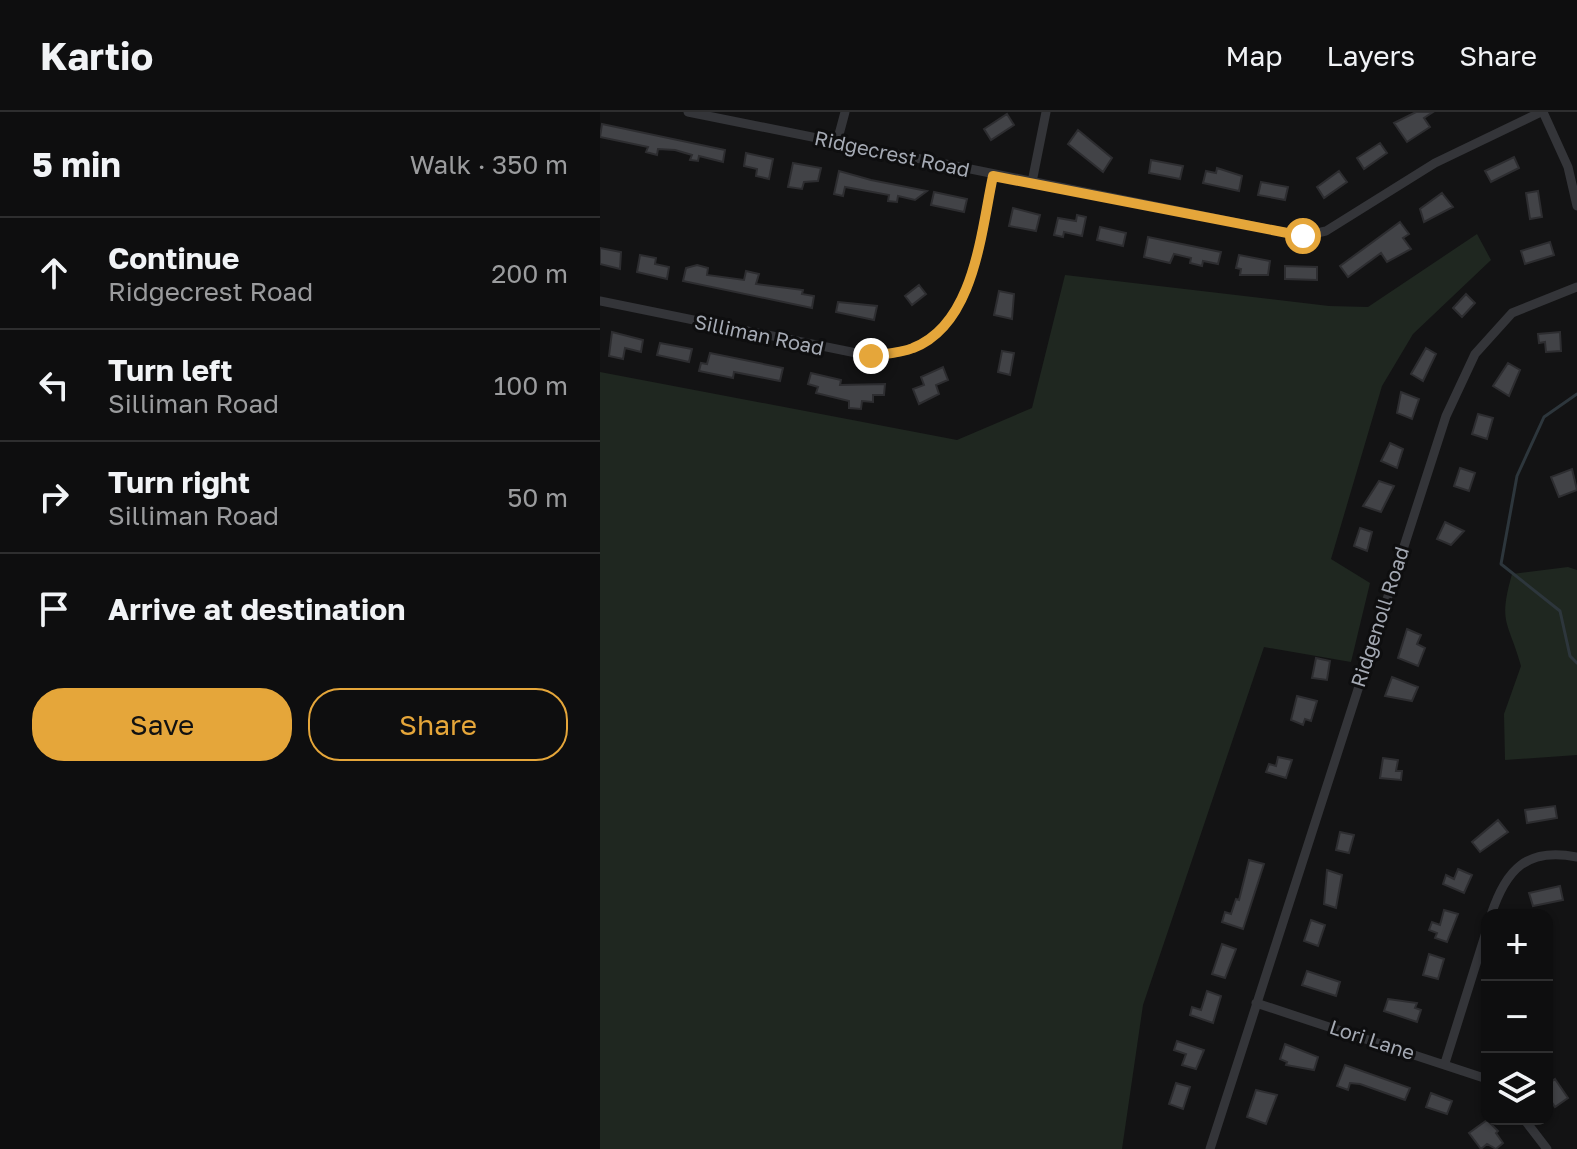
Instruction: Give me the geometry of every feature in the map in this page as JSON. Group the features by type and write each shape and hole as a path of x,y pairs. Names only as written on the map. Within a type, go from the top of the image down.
{"street":[{"name":"Ridgecrest Road","path":"688,112 993,176 1303,236 1326,231 1435,163 1542,112"},
{"path":"837,142 845,112"},
{"path":"1032,182 1046,112"},
{"path":"1542,112 1568,167 1577,206"},
{"name":"Silliman Road","path":"600,301 871,356 915,348 949,321 967,286 993,176"},
{"name":"Ridgenoll Road","path":"1210,1149 1446,416 1475,354 1512,313 1577,287"},
{"path":"1493,909 1498,893 1512,872 1533,856 1554,852 1577,857"},
{"path":"1445,1063 1481,948"},
{"name":"Lori Lane","path":"1256,1003 1481,1077"},
{"path":"1529,1125 1547,1149"}],"shaded area":[{"path":"1477,234 1491,260 1413,334 1382,386 1331,559 1370,583 1351,662 1264,647 1143,1005 1122,1149 600,1149 600,372 957,440 1032,408 1065,275 1329,306 1368,307"},
{"path":"1568,567 1577,570 1577,755 1505,760 1504,714 1521,666 1505,613 1512,574"}],"building":[{"path":"1416,112 1433,112 1424,118 1430,127 1407,142 1394,123"},
{"path":"1007,114 1014,125 991,140 984,129"},
{"path":"602,124 725,150 723,162 699,156 698,161 690,160 692,155 675,150 658,149 657,155 646,152 648,147 600,137"},
{"path":"1078,130 1112,158 1103,172 1068,144"},
{"path":"1380,143 1387,153 1364,169 1357,158"},
{"path":"746,153 773,159 769,179 756,176 757,169 744,166"},
{"path":"1514,157 1519,168 1491,182 1485,171"},
{"path":"1151,160 1183,166 1180,179 1149,173"},
{"path":"793,163 821,168 818,181 804,182 802,189 788,187"},
{"path":"1217,168 1242,176 1239,191 1203,183 1206,171 1216,173"},
{"path":"839,171 927,191 915,200 898,196 897,202 888,201 889,195 845,187 843,196 834,194"},
{"path":"1339,171 1347,182 1324,198 1317,187"},
{"path":"1261,182 1288,187 1285,200 1258,195"},
{"path":"1538,191 1542,217 1530,219 1526,193"},
{"path":"934,192 967,199 964,212 931,205"},
{"path":"1442,193 1453,207 1424,222 1420,209"},
{"path":"1013,208 1040,215 1036,231 1009,226"},
{"path":"1077,215 1086,217 1082,236 1064,232 1063,237 1054,235 1058,218 1076,221"},
{"path":"1400,222 1409,234 1403,238 1411,249 1387,262 1381,253 1348,277 1340,266"},
{"path":"1100,227 1126,233 1123,246 1097,240"},
{"path":"1148,237 1221,252 1218,264 1203,261 1202,266 1190,263 1191,258 1174,254 1170,263 1144,257"},
{"path":"1550,242 1554,255 1525,264 1521,251"},
{"path":"600,248 621,252 620,269 600,264"},
{"path":"640,255 656,258 655,264 669,267 667,279 637,272"},
{"path":"1239,255 1270,261 1268,275 1240,275 1241,269 1236,268"},
{"path":"697,265 708,268 707,275 744,280 746,271 759,274 756,284 803,290 802,294 814,296 812,308 683,281 686,268"},
{"path":"1285,266 1317,267 1317,280 1285,279"},
{"path":"919,285 926,294 912,305 905,296"},
{"path":"999,291 1014,294 1012,319 994,315"},
{"path":"1466,294 1475,303 1462,317 1453,308"},
{"path":"838,302 877,306 874,320 836,312"},
{"path":"612,332 643,340 641,352 625,348 623,359 609,356"},
{"path":"1560,332 1561,351 1546,352 1545,342 1539,343 1538,334"},
{"path":"660,343 692,349 689,362 657,355"},
{"path":"1426,348 1436,354 1423,381 1411,374"},
{"path":"1002,351 1014,353 1010,375 998,372"},
{"path":"710,353 783,368 780,381 734,372 733,378 699,371 701,363 707,364"},
{"path":"1508,363 1520,370 1509,396 1493,386"},
{"path":"943,367 948,380 936,385 939,394 919,404 913,389 924,385 921,377"},
{"path":"811,373 841,380 840,385 885,384 884,395 873,395 873,402 862,401 861,409 849,408 849,401 816,393 818,387 808,384"},
{"path":"1401,392 1419,399 1412,419 1397,413"},
{"path":"1478,414 1493,418 1487,439 1472,434"},
{"path":"1390,443 1403,449 1397,468 1381,461"},
{"path":"1460,468 1475,473 1469,491 1454,486"},
{"path":"1572,469 1577,490 1559,497 1551,477"},
{"path":"1379,481 1394,486 1381,512 1363,506"},
{"path":"1445,522 1464,531 1451,545 1437,539"},
{"path":"1360,528 1372,532 1367,551 1354,546"},
{"path":"1407,629 1421,635 1417,644 1425,648 1418,666 1398,658"},
{"path":"1316,658 1330,661 1327,680 1312,678"},
{"path":"1392,677 1418,687 1412,701 1385,696"},
{"path":"1297,696 1317,701 1311,721 1305,719 1303,725 1291,720"},
{"path":"1278,757 1292,760 1286,778 1266,772 1269,764 1276,766"},
{"path":"1383,758 1398,760 1396,771 1402,771 1401,780 1380,778"},
{"path":"1555,806 1557,818 1527,823 1525,810"},
{"path":"1498,820 1508,832 1480,852 1472,842"},
{"path":"1340,832 1354,835 1349,853 1336,850"},
{"path":"1249,860 1264,864 1243,929 1222,922 1225,912 1231,914 1236,899 1239,900"},
{"path":"1458,869 1472,875 1464,893 1443,884 1446,875 1454,879"},
{"path":"1327,870 1342,875 1336,908 1324,904"},
{"path":"1560,886 1563,900 1533,906 1529,893"},
{"path":"1444,910 1458,914 1447,942 1435,938 1437,933 1429,930 1432,922 1440,925"},
{"path":"1311,920 1325,925 1318,946 1304,941"},
{"path":"1222,944 1236,949 1225,978 1212,974"},
{"path":"1429,954 1444,959 1438,979 1423,975"},
{"path":"1307,971 1340,982 1336,996 1302,985"},
{"path":"1207,991 1221,996 1213,1023 1190,1015 1192,1007 1201,1010"},
{"path":"1388,999 1417,1003 1415,1008 1421,1010 1417,1022 1384,1011"},
{"path":"1177,1041 1204,1050 1196,1069 1182,1065 1186,1054 1174,1050"},
{"path":"1285,1044 1318,1057 1314,1070 1286,1065 1287,1062 1280,1059"},
{"path":"1345,1065 1410,1088 1405,1100 1360,1084 1350,1083 1348,1090 1337,1086"},
{"path":"1555,1079 1568,1098 1555,1107 1553,1104"},
{"path":"1176,1083 1190,1087 1183,1109 1169,1104"},
{"path":"1256,1090 1277,1095 1266,1124 1247,1117"},
{"path":"1431,1093 1452,1101 1447,1114 1426,1107"},
{"path":"1481,1124 1492,1125 1503,1143 1496,1149 1487,1144 1481,1149 1469,1133"}],"waterway":[{"path":"1577,394 1544,417 1517,476 1501,564 1560,611 1570,656 1577,663"}],"route":[{"path":"871,356 915,348 949,321 967,286 993,176 1303,236"}]}
